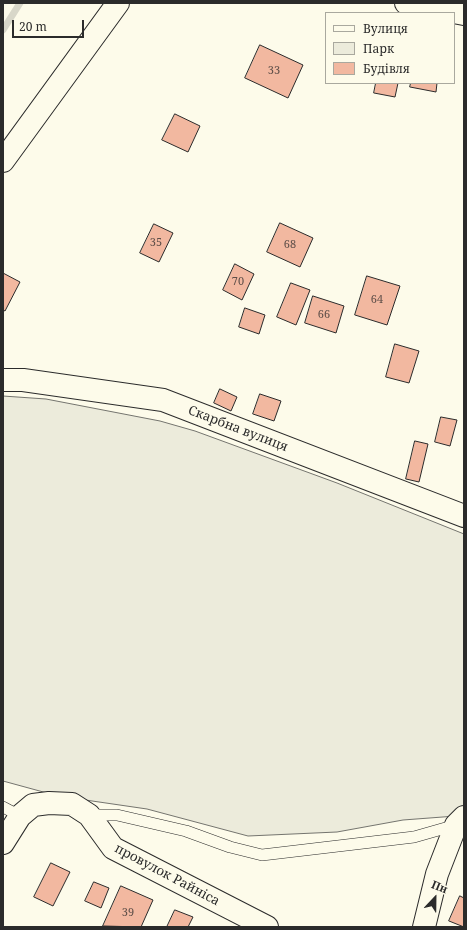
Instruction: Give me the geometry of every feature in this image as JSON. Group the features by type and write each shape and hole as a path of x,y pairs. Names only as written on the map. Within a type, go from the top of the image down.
{"street":[{"path":"3,161 118,3"},
{"path":"406,3 453,12"},
{"name":"Скарбна вулиця","path":"3,380 23,380 163,400 464,516"},
{"name":"провулок Райніса","path":"3,843 12,811 33,805 49,803 72,804 89,815 113,848 267,927"},
{"path":"424,927 437,874 460,821"}],"lane":[{"path":"89,815 117,815 186,831 230,847 262,855 414,837 460,821"}],"green space":[{"path":"3,396 46,399 160,421 195,431 337,483 464,534 464,805 456,816 403,820 337,832 248,836 147,809 58,796 3,781"}],"building":[{"path":"260,45 303,65 288,98 245,78"},
{"path":"376,84 398,84 395,97 374,93"},
{"path":"411,84 437,84 436,92 410,87"},
{"path":"175,114 200,126 188,152 162,140"},
{"path":"280,223 313,238 300,267 267,252"},
{"path":"154,224 173,233 159,262 140,253"},
{"path":"235,264 254,274 242,300 223,290"},
{"path":"3,273 20,282 5,311 3,310"},
{"path":"367,276 400,286 387,325 355,315"},
{"path":"291,283 310,290 296,325 277,317"},
{"path":"313,296 344,306 336,333 305,323"},
{"path":"245,308 265,315 259,334 239,327"},
{"path":"395,344 419,351 409,383 386,377"},
{"path":"220,389 237,397 231,411 214,403"},
{"path":"260,394 281,401 274,421 253,414"},
{"path":"441,417 457,420 450,446 435,442"},
{"path":"415,441 428,444 419,482 406,479"},
{"path":"51,863 70,872 53,906 34,897"},
{"path":"94,882 109,888 101,908 85,901"},
{"path":"121,886 153,900 141,927 103,926"},
{"path":"460,896 464,898 464,927 449,921"},
{"path":"175,910 193,917 188,927 167,927"}],"waterway":[{"path":"3,30 20,3"}]}
